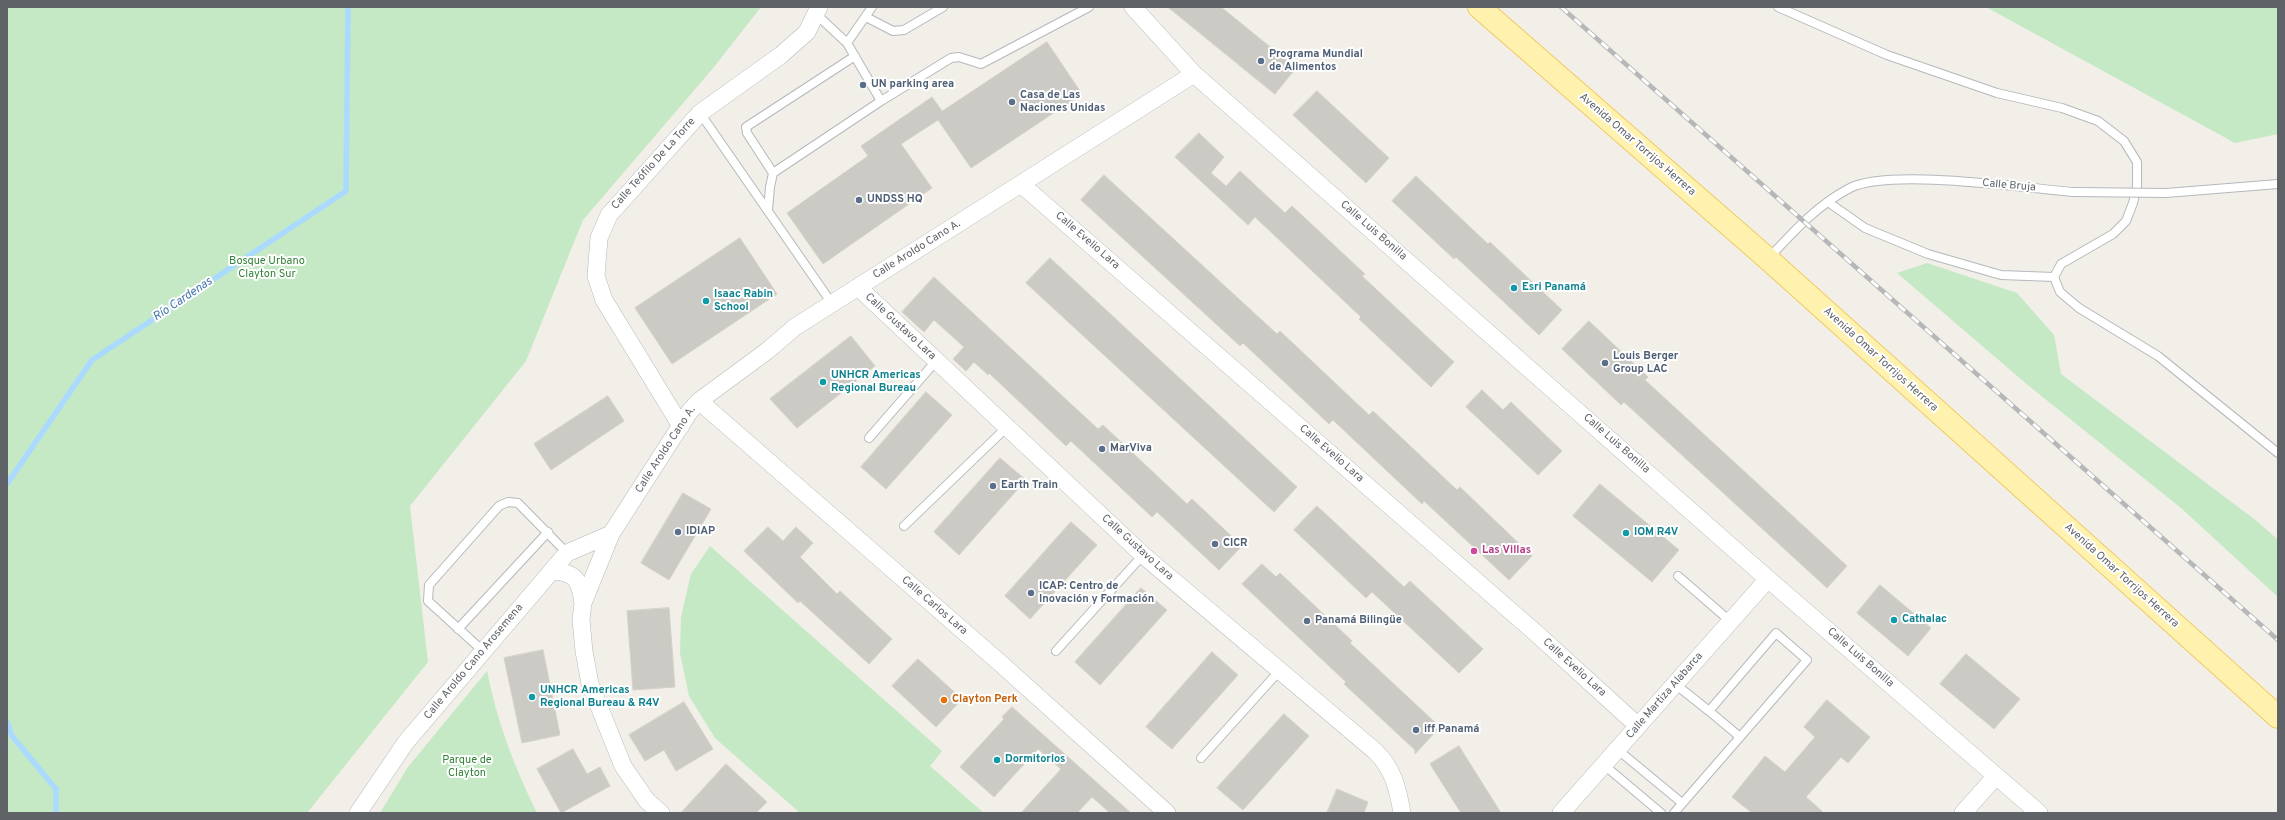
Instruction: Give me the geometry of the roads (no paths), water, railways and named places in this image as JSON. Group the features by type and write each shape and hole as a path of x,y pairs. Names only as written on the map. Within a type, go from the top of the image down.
{"main road":[{"name":"Avenida Omar Torrijos Herrera","path":"1479,7 1768,259 2278,717"}],"street":[{"name":"Calle Luis Bonilla","path":"1133,7 1194,74 1768,578 2039,813"},
{"name":"Calle Teófilo De La Torre","path":"681,426 604,300 596,276 599,238 609,215 700,112 781,55 807,32 818,11"},
{"name":"Calle Aroldo Cano A.","path":"583,603 611,534 690,411 699,401 767,351 795,327 833,305 858,287 1194,74"},
{"name":"Calle Evelio Lara","path":"1022,184 1525,624 1638,726"},
{"name":"Calle Gustavo Lara","path":"858,287 1144,555 1281,669 1383,759 1394,779 1402,813"},
{"name":"Calle Carlos Lara","path":"699,401 999,662 1167,813"},
{"name":"Calle Aroldo Cano Arosemena","path":"358,813 406,742 567,553 611,534"},
{"path":"552,571 565,571 572,575 581,586 583,603 581,620 584,651 590,684 623,766 647,801 661,813"},
{"name":"Calle Martiza Alabarca","path":"1561,813 1768,578"},
{"path":"1963,813 1996,776"}],"lane":[{"path":"847,43 872,7"},
{"path":"921,19 927,7"},
{"path":"866,17 894,32 904,30 943,7"},
{"path":"768,210 773,173 881,101 951,58 959,57 981,64 1089,7"},
{"path":"1778,7 1887,55 1997,93 2062,108 2098,121 2124,141 2137,162 2136,187 2126,221 2113,234 2062,264 2054,277"},
{"path":"818,11 847,43 881,101"},
{"path":"773,173 747,133 746,127 855,56"},
{"path":"700,112 833,305"},
{"name":"Calle Bruja","path":"1768,259 1804,221 1828,202 1852,187 1889,179 1962,182 2073,192 2166,193 2278,184"},
{"path":"1828,202 1864,228 1928,254 2001,274 2054,277"},
{"path":"2054,277 2060,292 2079,308 2158,356 2278,452"},
{"path":"869,438 936,361"},
{"path":"904,526 1007,428"},
{"path":"483,651 428,601 429,585 498,506 508,502 518,503 567,553"},
{"path":"458,629 548,532"},
{"path":"1056,651 1144,555"},
{"path":"1678,576 1730,621"},
{"path":"1674,813 1807,660 1776,633 1709,711"},
{"path":"1201,758 1281,669"},
{"path":"1676,684 1740,737"},
{"path":"1618,750 1682,803"},
{"path":"1604,765 1661,813"}],"waterway":[{"name":"Río Cardenas","path":"7,484 92,360 346,191 348,7"},
{"name":"Río Cardenas","path":"7,722 12,736 56,789 56,813"}],"railway":[{"path":"1561,7 2278,640"}],"place":[{"name":"Programa Mundial de Alimentos","path":"1261,61"},
{"name":"UN parking area","path":"863,85"},
{"name":"Casa de Las Naciones Unidas","path":"1012,102"},
{"name":"UNDSS HQ","path":"859,200"},
{"name":"Esri Panamá","path":"1514,288"},
{"name":"Isaac Rabin School","path":"706,301"},
{"name":"Louis Berger Group LAC","path":"1605,363"},
{"name":"UNHCR Americas Regional Bureau","path":"823,382"},
{"name":"MarViva","path":"1102,449"},
{"name":"Earth Train","path":"993,486"},
{"name":"IDIAP","path":"678,532"},
{"name":"IOM R4V","path":"1626,533"},
{"name":"CICR","path":"1215,544"},
{"name":"Las Villas","path":"1474,551"},
{"name":"ICAP: Centro de Inovación y Formación","path":"1031,593"},
{"name":"Cathalac","path":"1894,620"},
{"name":"Panamá Bilingüe","path":"1307,621"},
{"name":"UNHCR Americas Regional Bureau & R4V","path":"532,697"},
{"name":"Clayton Perk","path":"944,700"},
{"name":"iff Panamá","path":"1416,730"},
{"name":"Dormitorios","path":"997,760"}],"park label":[{"name":"Bosque Urbano Clayton Sur","path":"267,268"},
{"name":"Parque de Clayton","path":"467,767"}]}
